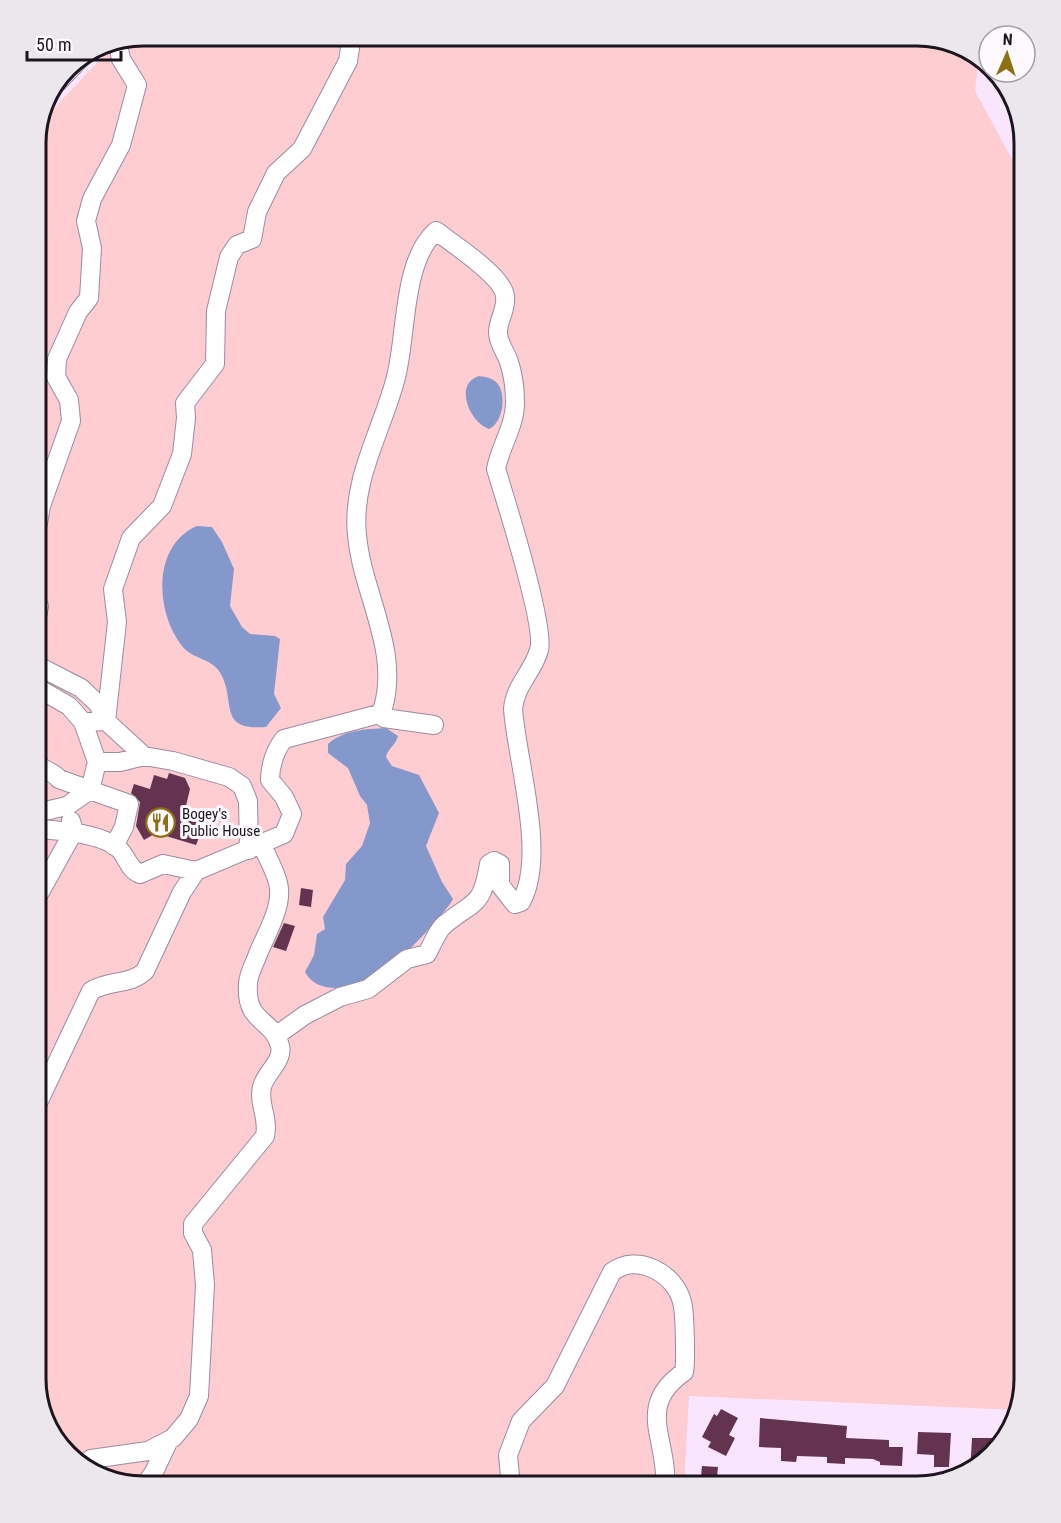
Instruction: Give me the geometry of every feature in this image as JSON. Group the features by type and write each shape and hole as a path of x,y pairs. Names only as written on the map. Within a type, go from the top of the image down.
{"street":[{"path":"106,721 117,622 113,589 131,538 162,506 182,454 186,418 184,403 215,364 216,311 229,257 237,245 252,239 258,212 276,173 302,149 348,61 350,46"},
{"path":"47,490 71,421 69,400 56,377 57,359 78,312 89,297 92,248 86,221 92,199 121,145 137,85 121,59 119,50"},
{"path":"46,830 74,831 114,846 132,871 140,874 164,864 196,871 256,848 284,834 292,820 289,806 270,780 273,762 284,739 379,714 386,700 387,655 357,535 357,506 364,471 396,377 415,267 426,240 436,231 497,280 505,293 503,316 498,331 501,346 509,361 515,403 512,423 499,453 496,469 528,583 540,641 539,651 514,697 513,709 531,832 530,882 522,902 515,904 500,885 500,864 494,861 489,864 483,893 475,905 442,926 428,954 406,959 368,989 340,997 305,1015 277,1035"},
{"path":"47,670 81,688 98,704 106,721 144,756"},
{"path":"46,811 67,806 90,790 96,762 83,722 69,706 47,693"},
{"path":"379,714 384,718 434,725"},
{"path":"83,722 106,721"},
{"path":"96,762 120,762 144,756 173,761 229,777 242,786 248,801 256,848 279,885 276,909 248,982 248,1003 255,1017 277,1035 281,1049 277,1061 262,1085 261,1100 267,1123 265,1136 193,1224 193,1233 202,1250 205,1285 199,1396 189,1419 169,1440 151,1476"},
{"path":"46,769 54,772 59,779 129,804 124,827 114,846"},
{"path":"46,880 74,831 67,806"},
{"path":"46,1085 91,991 108,983 138,978 146,971 182,892 196,871"},
{"path":"510,1476 508,1455 521,1421 555,1386 612,1272 622,1265 632,1263 646,1265 660,1273 673,1286 682,1302 686,1362 684,1372 667,1384 657,1408 664,1476"},
{"path":"90,1460 148,1451 169,1440"}],"shaded area":[{"path":"143,46 924,47 937,48 961,56 977,68 975,91 1014,163 1014,1392 1009,1410 689,1396 685,1476 137,1476 118,1473 95,1464 67,1439 54,1417 46,1380 47,137 53,109 105,55 124,48"}],"water":[{"path":"479,376 495,381 502,394 502,408 498,421 489,429 476,419 467,403 467,387 471,380"},
{"path":"197,526 212,527 222,542 234,569 230,606 242,627 250,634 275,636 280,639 274,694 281,708 266,727 250,727 234,719 219,671 211,663 191,654 182,646 167,616 162,580 165,563 172,548 182,535"},
{"path":"386,728 398,736 386,757 392,766 419,775 439,813 426,846 442,882 453,899 416,943 380,975 354,986 326,987 310,979 305,972 314,955 317,934 325,929 323,917 345,880 346,864 362,846 370,823 367,805 360,796 348,768 328,753 328,744 348,733"}],"building":[{"path":"169,773 185,778 190,789 184,814 206,820 196,845 156,833 144,840 136,826 140,802 131,793 134,784 150,789 154,775 167,779"},
{"path":"301,888 313,890 311,907 299,905"},
{"path":"284,923 295,926 286,951 273,947"},
{"path":"721,1409 738,1418 729,1435 735,1438 726,1456 708,1447 711,1442 702,1437 714,1414 717,1416"},
{"path":"760,1418 847,1426 846,1438 889,1440 889,1447 903,1447 902,1466 880,1465 880,1462 873,1459 845,1458 845,1464 827,1463 827,1457 797,1456 796,1462 781,1461 781,1448 759,1447"},
{"path":"918,1432 951,1433 949,1467 934,1467 934,1455 917,1454"},
{"path":"972,1438 993,1438 986,1448 971,1461"},
{"path":"702,1466 718,1467 717,1476 701,1476"}],"place":[{"name":"Bogey's Public House","path":"161,823"}]}
